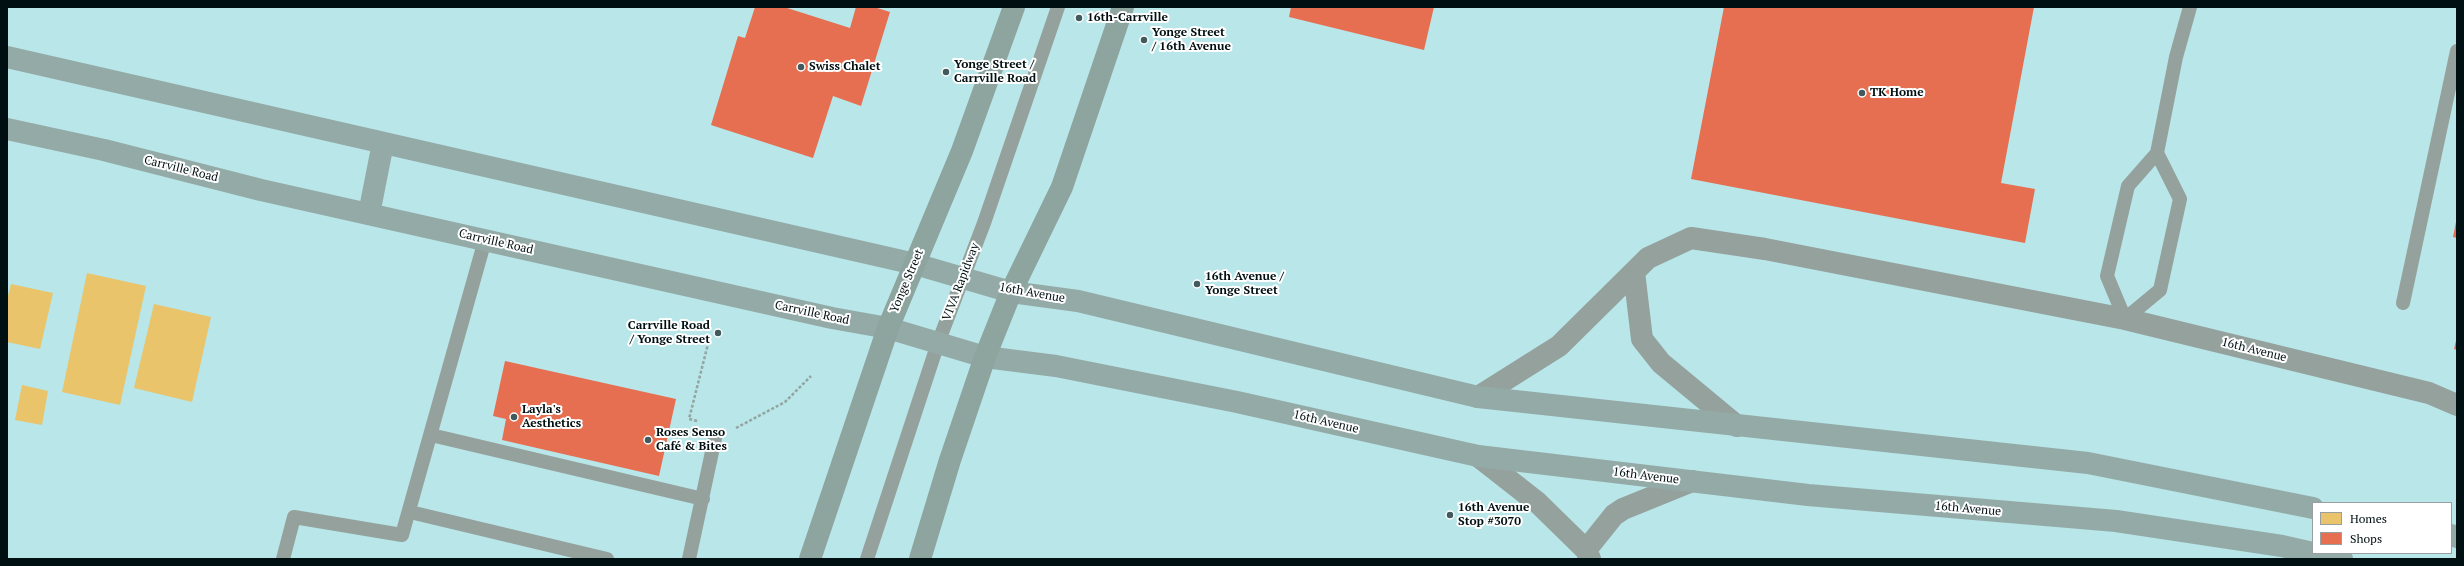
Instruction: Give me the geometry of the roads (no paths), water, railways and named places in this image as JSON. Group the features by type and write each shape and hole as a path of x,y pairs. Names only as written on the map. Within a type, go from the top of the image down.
{"main road":[{"name":"Yonge Street","path":"810,559 888,328 962,150 1014,7"},
{"path":"920,559 985,357 1011,292 1062,187 1123,7"},
{"path":"7,57 915,264"},
{"name":"Carrville Road","path":"7,129 104,150 261,190 832,318 888,328 985,357"},
{"path":"369,214 383,143"},
{"name":"16th Avenue","path":"915,264 1011,292 1078,301 1478,398 2088,463 2312,508"},
{"name":"16th Avenue","path":"985,357 1079,370 1237,402 1478,456 1808,495 2116,521 2282,546 2312,553"},
{"name":"16th Avenue","path":"2319,554 2342,559"}],"street":[{"name":"16th Avenue","path":"1478,398 1558,346 1648,258 1691,238 1765,249 2125,319 2430,393 2457,405"},
{"path":"1634,272 1642,339 1661,363 1737,426"},
{"path":"1478,456 1538,503 1588,554 1614,515 1622,508 1692,481"}],"lane":[{"name":"VIVA Rapidway","path":"867,559 938,343 963,278 1058,7"},
{"path":"2157,153 2180,199 2160,290 2125,319 2107,276 2128,186 2157,153 2176,57 2190,7"},
{"path":"2403,302 2457,50"},
{"path":"283,559 294,517 402,535 410,512 485,240"},
{"path":"431,435 703,499"},
{"path":"690,559 715,438"},
{"path":"410,512 607,559"}],"place":[{"name":"16th-Carrville","path":"1079,18"},
{"name":"Yonge Street / 16th Avenue","path":"1144,40"},
{"name":"Swiss Chalet","path":"801,67"},
{"name":"Yonge Street / Carrville Road","path":"946,72"},
{"name":"TK Home","path":"1862,93"},
{"name":"16th Avenue / Yonge Street","path":"1197,284"},
{"name":"Carrville Road / Yonge Street","path":"718,333"},
{"name":"Layla's Aesthetics","path":"514,417"},
{"name":"Roses Senso Café & Bites","path":"648,440"},
{"name":"16th Avenue Stop #3070","path":"1450,515"}]}
